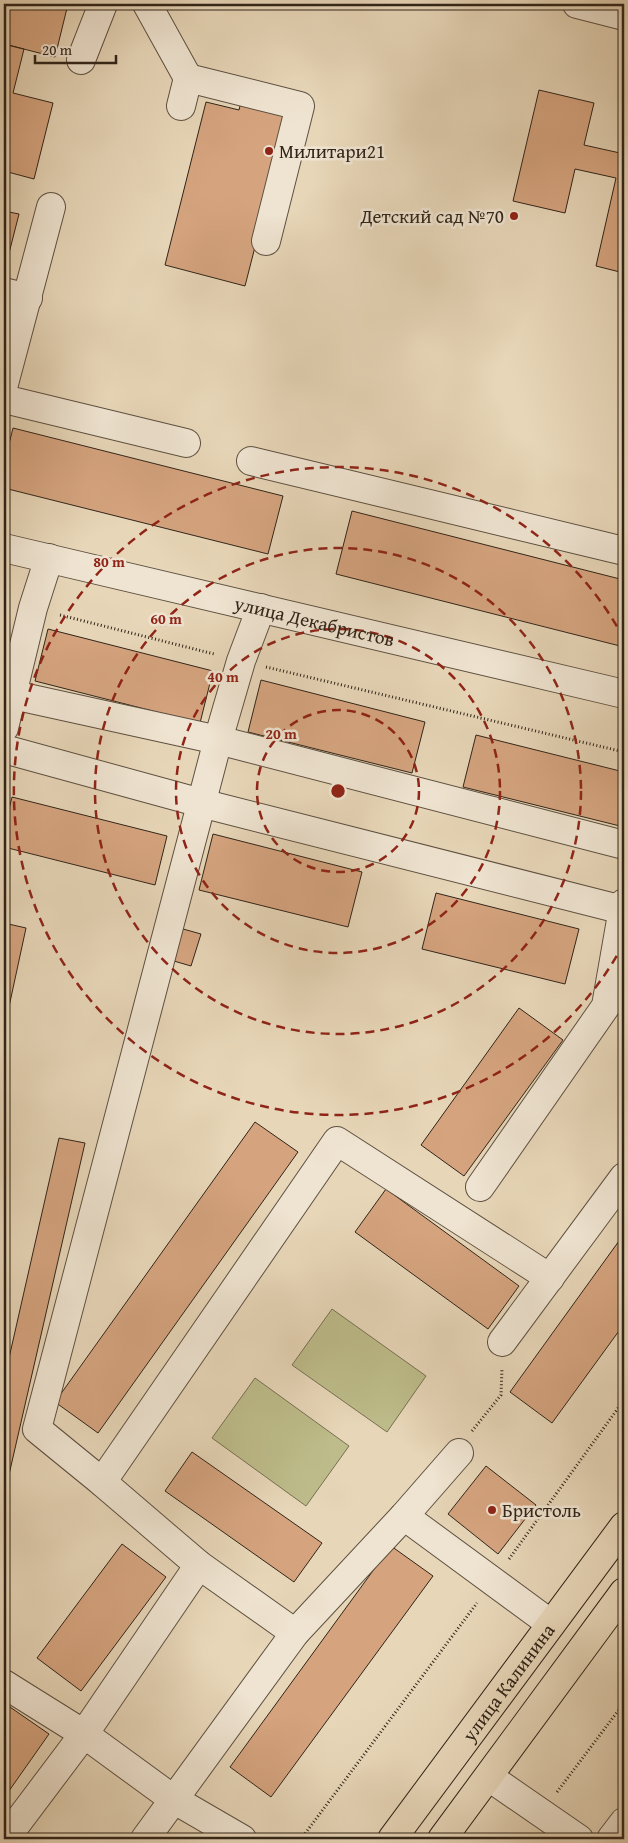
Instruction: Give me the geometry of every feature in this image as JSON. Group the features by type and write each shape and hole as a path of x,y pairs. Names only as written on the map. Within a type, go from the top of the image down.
{"main road":[{"name":"улица Калинина","path":"392,1839 624,1526"},
{"name":"улица Калинина","path":"442,1839 624,1592"}],"street":[{"path":"81,60 103,4"},
{"path":"147,4 188,78 181,106"},
{"path":"577,4 624,16"},
{"path":"188,78 300,106 266,241"},
{"path":"4,384 16,295 51,207"},
{"path":"4,399 186,443"},
{"path":"251,462 624,551"},
{"name":"улица Декабристов","path":"4,548 624,694"},
{"path":"4,728 8,694 49,558"},
{"path":"260,608 218,740 37,1429 199,1565 295,1634"},
{"path":"8,694 218,740 624,845"},
{"path":"4,749 201,803 624,906 615,1012 480,1187"},
{"path":"102,1482 337,1141 550,1278"},
{"path":"502,1342 624,1177"},
{"path":"145,1839 295,1634 404,1516 459,1453"},
{"path":"404,1516 551,1624"},
{"path":"5,1839 84,1734 199,1565"},
{"path":"4,1684 84,1734 173,1799 242,1839"},
{"path":"489,1777 579,1839"},
{"path":"611,1839 624,1822"}],"path":[{"path":"33,608 242,661 624,752"},
{"path":"459,1453 463,1442 501,1395 502,1342"},
{"path":"504,1567 624,1400"},
{"path":"301,1839 482,1596"},
{"path":"552,1798 624,1703"}],"shaded area":[{"path":"332,1309 426,1376 387,1432 292,1365"},
{"path":"255,1378 349,1446 306,1506 212,1438"}],"building":[{"path":"4,4 68,4 55,57 4,44"},
{"path":"4,44 24,49 13,93 53,103 34,179 4,171"},
{"path":"539,90 594,103 584,145 620,153 624,134 624,273 596,266 616,178 575,169 565,213 513,201"},
{"path":"242,98 290,110 245,286 165,265 206,102 239,110"},
{"path":"4,211 19,214 5,269 4,269"},
{"path":"13,428 283,496 268,554 4,488 4,464"},
{"path":"352,511 624,580 624,647 336,574"},
{"path":"48,629 213,671 200,723 35,681"},
{"path":"261,680 425,722 412,773 248,732"},
{"path":"476,735 624,772 624,827 463,787"},
{"path":"12,797 167,836 155,885 4,847 4,829"},
{"path":"213,834 362,872 348,927 199,890"},
{"path":"436,893 579,929 565,984 422,949"},
{"path":"4,923 26,928 4,1030"},
{"path":"176,927 201,934 191,966 167,959"},
{"path":"519,1008 563,1040 464,1176 421,1145"},
{"path":"255,1122 298,1152 98,1433 55,1402"},
{"path":"59,1138 85,1143 8,1479 4,1478 4,1380"},
{"path":"386,1189 519,1286 488,1329 355,1232"},
{"path":"624,1234 624,1324 552,1423 510,1392"},
{"path":"192,1452 322,1543 294,1582 165,1491"},
{"name":"Бристоль","path":"486,1466 536,1505 498,1554 448,1514"},
{"path":"122,1544 166,1577 81,1691 37,1658"},
{"path":"391,1546 433,1576 271,1797 230,1767"},
{"path":"7,1705 49,1734 4,1798 4,1710"}],"place":[{"name":"Милитари21","path":"269,151"},
{"name":"Детский сад №70","path":"514,216"},
{"name":"Бристоль","path":"492,1510"}]}
